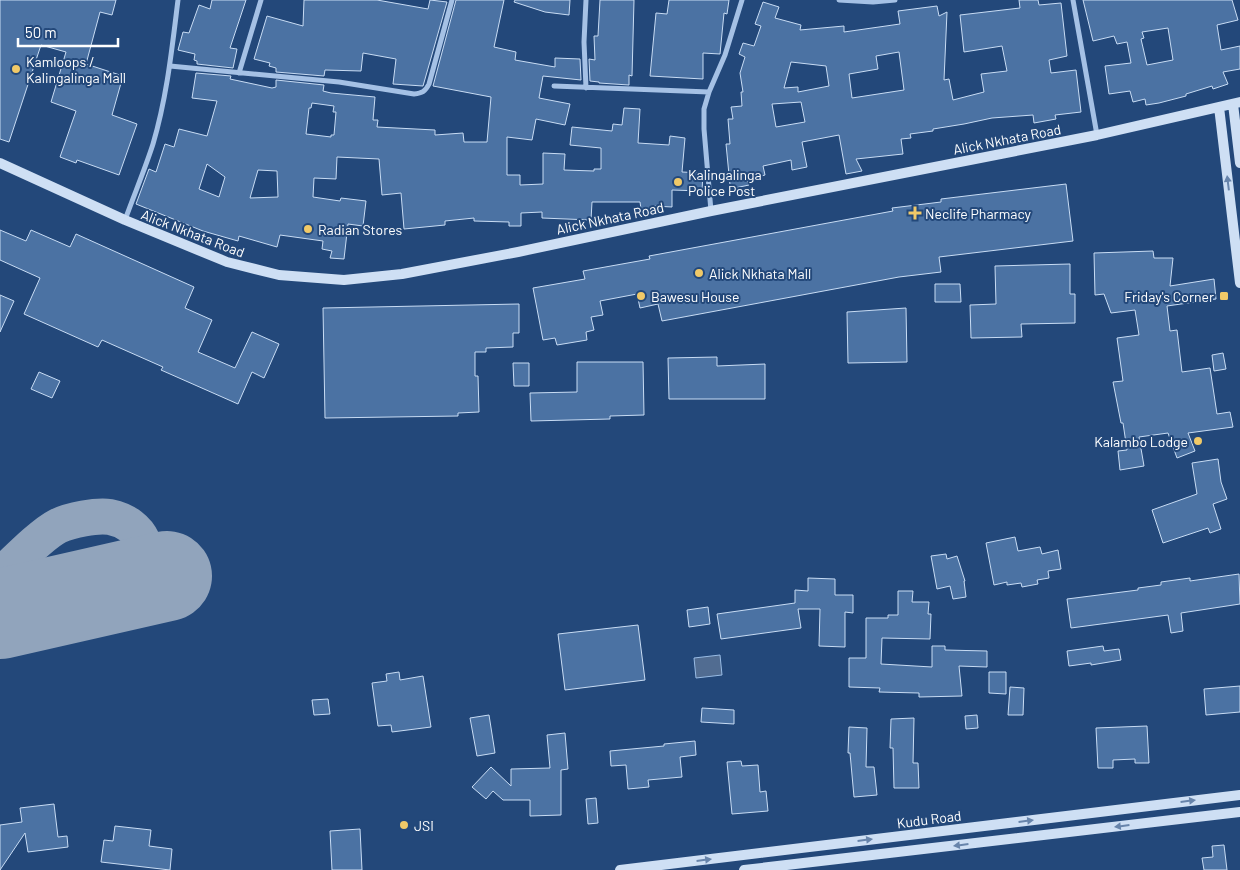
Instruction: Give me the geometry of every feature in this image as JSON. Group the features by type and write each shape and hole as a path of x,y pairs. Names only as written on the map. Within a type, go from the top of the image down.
{"main road":[{"name":"Alick Nkhata Road","path":"0,163 201,253 252,270 304,278 344,280 402,274 1097,135 1236,103"},
{"path":"1236,103 1240,163"},
{"path":"1219,107 1240,284"},
{"name":"Kudu Road","path":"620,870 1240,795"},
{"name":"Kudu Road","path":"744,870 1240,812"}],"street":[{"path":"124,220 153,144 170,66 178,0"},
{"path":"239,73 261,0"},
{"path":"170,66 339,82 414,94 421,93 426,91 429,84 452,0"},
{"path":"586,0 584,42 586,88"},
{"path":"711,211 704,109 709,92 726,55 742,0"},
{"path":"839,0 866,2 895,0"},
{"path":"1073,0 1097,135"},
{"path":"554,86 709,92"}],"water":[{"path":"720,655 722,675 696,678 694,658"}],"building":[{"path":"0,0 116,0 112,15 100,12 86,64 123,76 112,115 137,124 119,175 77,160 76,163 60,157 76,111 51,102 66,52 41,45 9,142 0,139"},
{"path":"212,0 246,0 230,48 237,49 233,68 197,64 197,61 194,60 195,54 178,50 183,32 189,33 199,5 210,9"},
{"path":"304,0 377,0 428,9 430,0 447,2 423,86 393,84 396,59 363,53 361,71 325,70 324,76 276,72 276,68 269,66 270,63 254,59 267,16 303,26"},
{"path":"456,0 504,0 494,47 516,52 515,60 555,67 555,58 580,59 581,80 543,76 539,98 570,104 565,125 536,119 532,140 507,137 507,175 520,175 520,185 543,184 543,153 565,154 564,170 594,171 594,169 601,169 601,148 570,145 572,127 612,131 613,124 622,125 624,108 640,109 638,143 669,145 670,136 685,138 682,172 703,173 702,191 672,190 672,207 654,206 654,208 641,209 640,202 592,202 591,220 542,218 542,212 521,213 521,226 509,226 509,222 474,221 474,218 445,221 445,225 404,229 401,193 382,195 379,159 337,157 336,179 314,178 313,197 340,201 341,198 366,201 363,226 348,224 344,259 330,258 332,251 322,249 323,241 280,235 277,247 239,236 238,241 203,231 136,204 149,169 156,172 165,144 174,147 179,129 207,136 217,101 192,98 196,73 231,76 230,79 272,88 276,87 276,80 324,85 323,91 331,93 375,97 373,120 378,120 377,127 435,130 435,135 463,133 464,142 487,142 491,97 433,86","holes":["312,103 334,106 333,112 336,112 334,135 331,135 331,137 306,134 309,108 311,108","207,164 225,177 219,197 199,189","258,170 277,171 278,197 250,198"]},
{"path":"515,0 570,0 569,15 545,12 514,2"},
{"path":"600,0 634,0 632,76 629,75 629,85 590,81 589,59 595,60 594,36 598,36"},
{"path":"669,0 729,0 727,14 724,13 720,54 703,53 703,79 650,76 656,13 667,14"},
{"path":"1019,0 1038,0 1039,5 1061,3 1067,56 1049,60 1051,73 1076,70 1081,112 1055,115 1056,119 1034,123 1033,115 992,118 910,134 911,138 901,139 903,154 856,159 862,171 846,174 839,135 802,142 807,167 792,170 791,160 763,166 765,175 747,180 749,185 735,188 734,185 730,185 726,144 730,144 728,119 733,119 731,107 742,106 741,92 743,92 740,73 745,57 739,54 743,43 754,46 761,26 755,24 763,2 779,7 775,18 801,25 800,30 844,26 844,32 900,24 898,11 937,6 939,16 947,12 944,80 949,79 953,100 984,92 981,74 1007,71 1002,46 964,52 960,15 1020,8","holes":["899,52 904,90 852,98 849,74 878,69 876,56","791,62 826,66 829,86 798,92 798,87 784,88","801,102 805,122 776,127 772,104"]},
{"path":"1083,0 1232,0 1238,20 1217,25 1221,50 1240,46 1240,69 1223,72 1228,84 1213,89 1212,86 1186,94 1186,96 1146,105 1145,99 1133,102 1130,91 1109,94 1105,66 1131,63 1127,42 1117,44 1114,36 1093,41","holes":["1168,28 1173,60 1147,65 1141,39 1144,38 1142,32"]},
{"path":"1066,184 1073,241 939,257 941,272 899,277 662,321 658,304 640,308 637,294 600,301 603,315 591,317 594,330 586,332 587,340 557,345 555,338 543,340 533,288 585,279 583,271 650,259 649,256 893,211 892,208 941,202 941,199"},
{"path":"0,230 26,241 31,230 70,247 76,234 194,287 185,308 212,320 198,352 235,368 252,332 279,344 264,378 252,372 238,404 161,370 163,367 102,340 98,347 24,314 40,278 0,260"},
{"path":"1153,251 1154,258 1173,258 1170,286 1214,279 1216,299 1167,306 1170,331 1177,330 1182,372 1210,368 1217,414 1230,412 1233,427 1188,433 1195,451 1177,458 1168,433 1139,437 1144,466 1120,470 1118,451 1127,450 1123,423 1121,423 1113,382 1123,381 1117,338 1139,335 1135,310 1111,313 1104,294 1095,295 1094,253"},
{"path":"1070,264 1070,294 1075,294 1075,323 1021,324 1022,337 971,338 970,305 996,304 995,266"},
{"path":"935,284 960,284 961,302 935,302"},
{"path":"0,295 14,301 0,332"},
{"path":"519,304 519,333 513,333 513,347 486,348 486,352 475,352 475,376 478,376 479,412 458,413 458,416 325,418 323,308"},
{"path":"906,308 907,362 848,363 847,312"},
{"path":"1223,353 1226,369 1214,371 1212,355"},
{"path":"717,357 717,366 765,364 765,399 669,399 668,358"},
{"path":"577,362 643,362 644,415 610,416 610,419 531,421 530,393 577,392"},
{"path":"513,363 529,363 529,386 514,386"},
{"path":"39,372 60,381 52,398 31,389"},
{"path":"1218,459 1221,482 1227,499 1213,504 1221,529 1210,533 1208,528 1163,543 1152,510 1197,494 1192,463"},
{"path":"1015,537 1018,551 1040,547 1042,554 1058,550 1061,569 1048,571 1049,578 1037,580 1038,584 1022,587 1021,583 1007,585 1007,582 994,585 986,543"},
{"path":"946,554 947,559 957,556 965,581 966,597 953,599 950,586 937,589 931,556"},
{"path":"1239,574 1240,604 1181,613 1183,631 1171,633 1168,615 1071,628 1067,599 1138,590 1138,588 1161,585 1161,582 1190,578 1190,581"},
{"path":"808,578 835,579 835,595 853,595 853,613 845,612 845,647 819,646 820,609 798,609 801,628 721,639 717,614 795,603 795,590 808,591"},
{"path":"898,591 913,591 912,602 929,602 928,614 931,614 930,639 882,638 881,664 932,667 932,646 945,646 945,650 987,651 987,667 959,666 962,696 919,697 919,693 879,692 880,688 849,687 849,658 866,658 866,618 888,618 888,615 898,615"},
{"path":"708,607 710,624 689,627 687,610"},
{"path":"638,625 645,680 565,690 558,634"},
{"path":"1103,646 1104,651 1119,649 1121,660 1091,665 1091,663 1069,666 1067,651"},
{"path":"399,672 400,680 423,676 431,727 392,732 391,725 378,726 372,683 387,681 386,674"},
{"path":"989,672 1006,672 1006,694 989,693"},
{"path":"1240,686 1240,712 1206,715 1204,689"},
{"path":"1010,687 1024,688 1023,715 1008,715"},
{"path":"328,699 330,714 314,715 312,700"},
{"path":"702,708 734,710 734,724 701,722"},
{"path":"489,715 495,753 477,756 470,718"},
{"path":"977,715 978,728 966,729 965,716"},
{"path":"914,718 913,763 918,763 919,788 894,788 893,748 890,748 891,719"},
{"path":"1147,726 1149,763 1135,763 1135,759 1113,760 1113,768 1098,768 1096,728"},
{"path":"849,727 867,728 866,767 874,767 877,795 854,797 850,753 848,753"},
{"path":"565,733 568,769 561,770 561,815 530,816 530,800 503,800 493,791 486,799 472,787 491,767 511,786 511,769 550,768 547,735"},
{"path":"695,741 696,755 680,757 682,777 648,780 649,787 628,789 626,765 611,766 610,751"},
{"path":"741,761 742,766 758,765 760,792 766,791 768,811 732,814 727,762"},
{"path":"596,798 598,823 588,824 586,799"},
{"path":"54,804 58,837 67,836 68,847 28,852 25,833 0,870 0,825 22,822 20,808"},
{"path":"115,826 151,830 149,846 172,849 170,870 101,862 104,840 113,841"},
{"path":"360,829 362,870 332,870 330,831"},
{"path":"1224,845 1227,870 1204,870 1202,858 1213,857 1212,846"}],"taxiway":[{"path":"0,576 36,542 58,526 84,518 110,517 131,526 143,541 146,550 146,560 141,581"}],"runway":[{"path":"0,614 167,576"}],"place":[{"name":"Kamloops / Kalingalinga Mall","path":"16,69"},
{"name":"Kalingalinga Police Post","path":"678,182"},
{"name":"Neclife Pharmacy","path":"915,213"},
{"name":"Radian Stores","path":"308,229"},
{"name":"Alick Nkhata Mall","path":"699,273"},
{"name":"Bawesu House","path":"641,296"},
{"name":"Friday's Corner","path":"1224,296"},
{"name":"Kalambo Lodge","path":"1198,441"},
{"name":"JSI","path":"404,825"}]}
